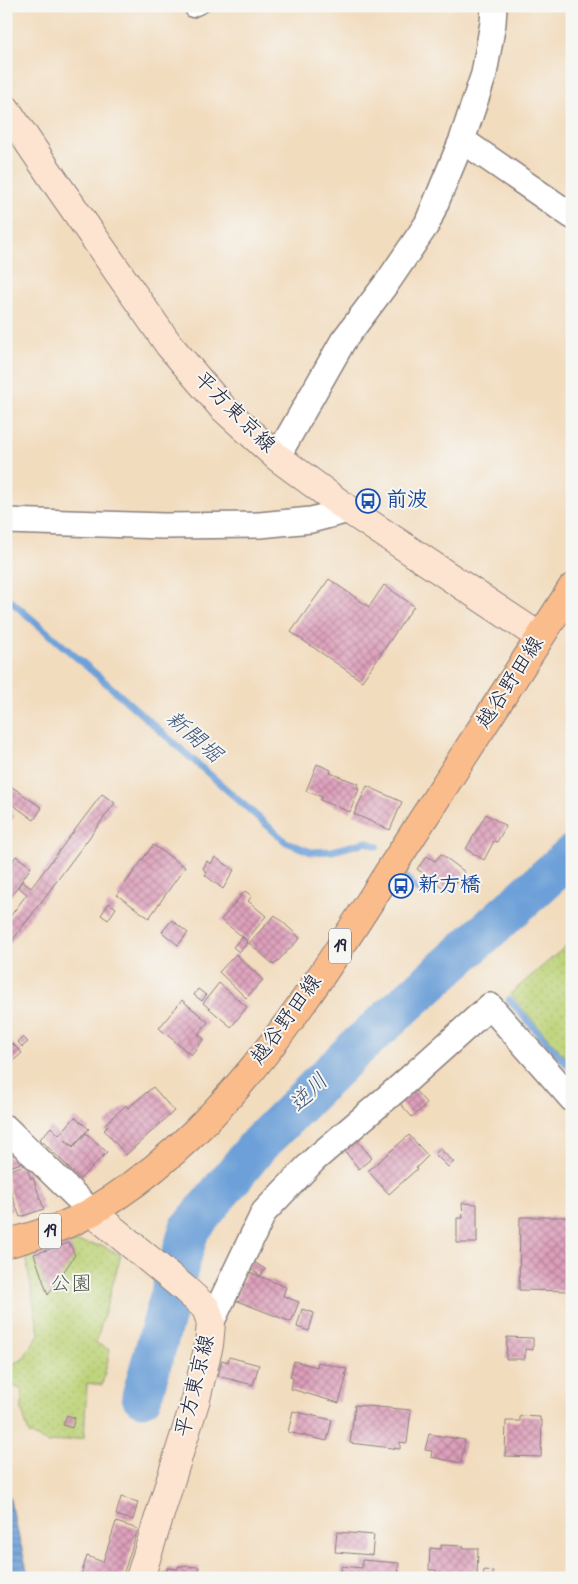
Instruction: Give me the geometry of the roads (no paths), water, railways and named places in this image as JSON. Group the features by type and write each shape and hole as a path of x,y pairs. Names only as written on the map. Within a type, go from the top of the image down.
{"main road":[{"name":"平方東京線","path":"6,109 170,345 222,407 277,457 349,510 540,637"},
{"name":"越谷野田線","path":"6,1244 51,1231 92,1212 134,1184 215,1113 252,1070 349,933 572,588"},
{"name":"平方東京線","path":"92,1212 186,1289 206,1308 211,1322 209,1344 196,1399 140,1578"}],"street":[{"path":"277,457 342,341 389,280 427,224 462,140 484,74 494,6"},
{"path":"462,140 572,216"},
{"path":"6,521 164,526 260,525 311,520 349,510"},
{"path":"211,1322 264,1212 315,1159 490,1006 572,1099"},
{"path":"6,1128 92,1212"}],"water":[{"path":"6,1484 29,1578 6,1578"}],"waterway":[{"name":"新開堀","path":"6,597 286,842 311,852 332,851 366,842 377,846"},
{"name":"逆川","path":"142,1396 189,1230 260,1143 355,1049 572,855"},
{"name":"新開堀","path":"407,878 417,890"},
{"name":"新開堀","path":"509,1000 572,1070"}],"place":[{"name":"前波","path":"368,501"},
{"name":"新方橋","path":"401,886"}],"park label":[{"name":"公園","path":"71,1285"}]}
